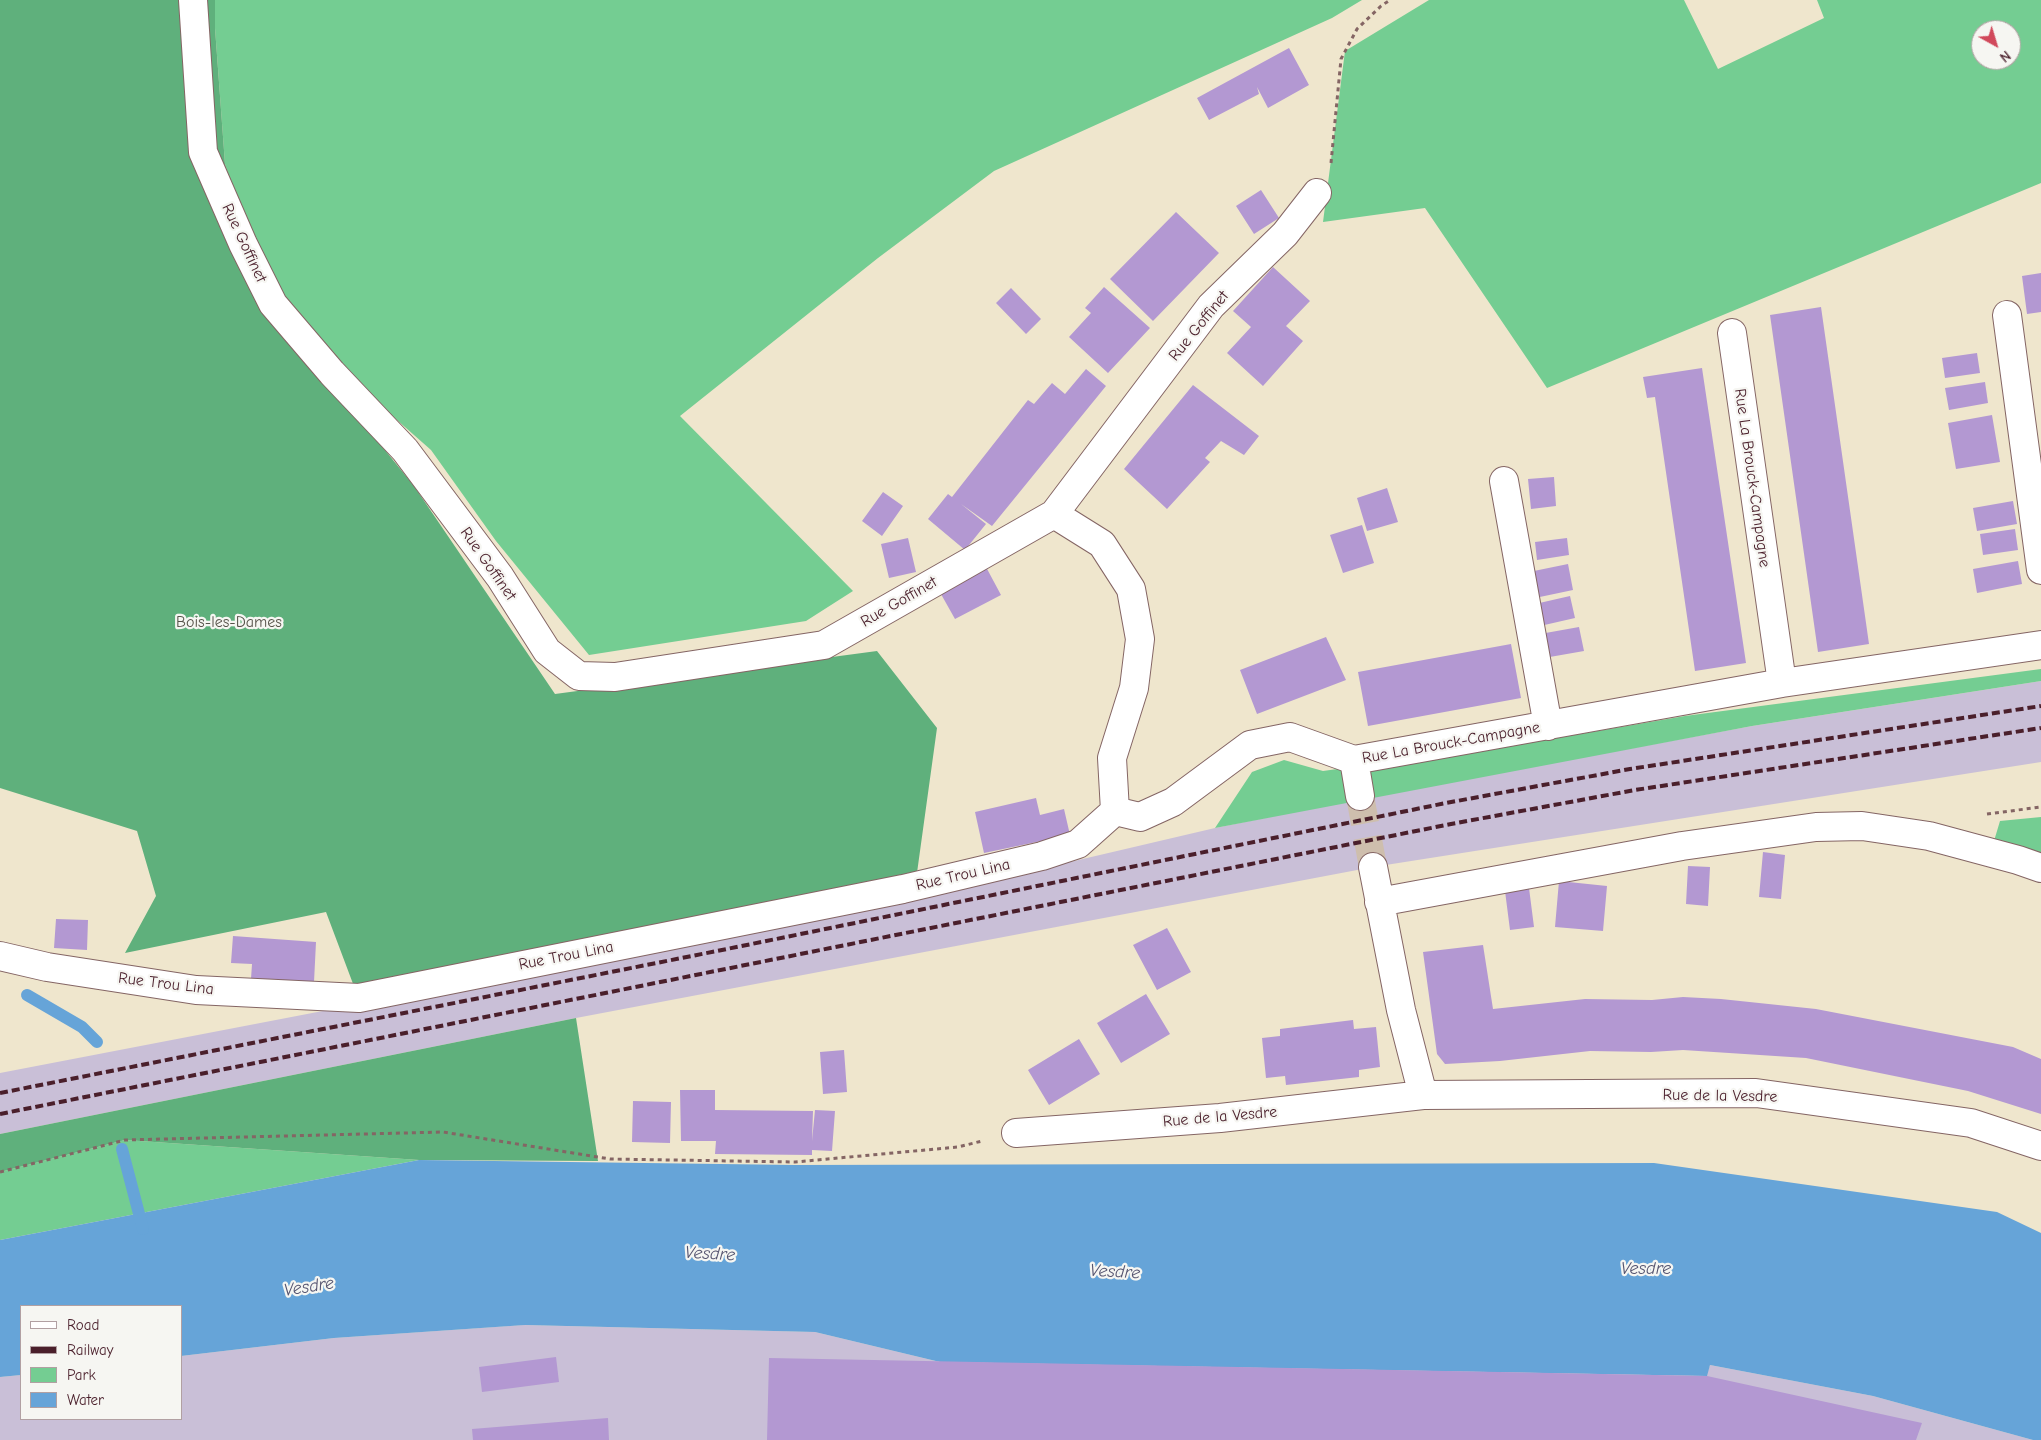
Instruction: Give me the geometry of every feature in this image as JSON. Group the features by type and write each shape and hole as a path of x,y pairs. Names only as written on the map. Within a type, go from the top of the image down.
{"street":[{"name":"Rue Goffinet","path":"193,0 203,152 243,244 273,304 332,373 405,450 500,577 547,651 579,676 615,677 824,645 1054,514 1211,306 1285,234 1317,193"},
{"path":"2007,315 2041,570"},
{"name":"Rue La Brouck-Campagne","path":"1732,333 1782,683"},
{"path":"1504,481 1548,726"},
{"path":"1054,514 1102,544 1132,589 1140,638 1134,688 1112,758 1115,811"},
{"name":"Rue La Brouck-Campagne","path":"1115,811 1140,817 1173,802 1250,745 1290,737 1354,760 1782,683 2041,645"},
{"path":"1354,760 1360,796"},
{"name":"Rue Trou Lina","path":"0,956 47,967 196,990 358,998 903,889 1042,856 1078,844 1115,811"},
{"path":"1379,902 1682,846 1816,826 1862,826 1929,836 2041,868"},
{"path":"1373,867 1402,1010 1423,1095"},
{"name":"Rue de la Vesdre","path":"1016,1133 1220,1118 1423,1095 1756,1094 1971,1123 2041,1146"}],"path":[{"path":"1317,193 1331,164 1341,59 1357,29 1390,0"},
{"path":"0,1172 125,1140 444,1132 610,1159 796,1162 958,1147 1016,1133"}],"shaded area":[{"path":"2041,681 2041,762 1373,867 576,1018 0,1134 0,1073 942,892 1215,828 1378,795 1752,726"},
{"path":"524,1325 815,1332 940,1362 1706,1376 1710,1365 1873,1396 2033,1440 0,1440 0,1377 20,1375 20,1420 182,1420 182,1356 334,1338"}],"green space":[{"name":"Bois-les-Dames","path":"0,0 215,0 215,28 225,164 271,309 414,486 555,694 877,651 937,728 916,880 361,1005 326,912 125,953 156,896 137,831 0,788"},
{"path":"215,0 1362,0 1332,18 994,171 878,258 680,416 853,591 806,621 589,655 496,541 431,450 271,309 225,164 215,28"},
{"path":"1429,0 1684,0 1718,69 1824,18 1817,0 2041,0 2041,183 1547,388 1425,208 1323,222 1345,51"},
{"path":"2041,669 2041,681 1752,726 1215,828 1252,772 1284,760 1323,771 1539,741 1685,716"},
{"path":"2041,817 2041,858 1994,841 2000,821"},
{"path":"576,1018 598,1161 419,1160 125,1140 0,1172 0,1134"},
{"path":"125,1140 419,1160 0,1240 0,1172"}],"water":[{"name":"Vesdre","path":"419,1160 795,1165 1654,1163 1997,1212 2041,1233 2041,1440 2033,1440 1873,1396 1710,1365 1707,1376 940,1362 815,1332 525,1325 334,1338 182,1356 182,1305 20,1305 20,1375 0,1377 0,1240"}],"building":[{"path":"1289,48 1309,85 1268,108 1257,87 1259,94 1209,120 1197,98"},
{"path":"1261,190 1279,218 1254,234 1236,206"},
{"path":"1176,212 1219,253 1153,321 1110,279"},
{"path":"1273,267 1310,301 1286,326 1303,341 1263,386 1227,353 1251,327 1233,311"},
{"path":"2041,273 2041,312 2027,314 2022,276"},
{"path":"1104,287 1150,328 1108,373 1069,337 1091,313 1085,308"},
{"path":"1011,288 1041,319 1026,334 996,303"},
{"path":"1821,307 1869,644 1818,652 1770,315"},
{"path":"1977,353 1980,373 1945,378 1942,358"},
{"path":"1702,368 1746,663 1695,671 1655,397 1647,398 1643,377"},
{"path":"1086,369 1106,386 992,526 961,504 986,524 965,550 928,519 948,494 952,497 1028,400 1034,404 1052,383 1065,394"},
{"path":"1985,382 1988,403 1949,410 1945,388"},
{"path":"1193,385 1259,436 1244,455 1221,441 1205,458 1210,462 1167,509 1124,469"},
{"path":"1992,415 2000,462 1956,469 1948,423"},
{"path":"1554,477 1556,506 1531,509 1528,479"},
{"path":"1387,488 1398,522 1367,531 1357,498"},
{"path":"883,492 903,506 882,536 862,521"},
{"path":"2013,501 2017,524 1977,531 1973,508"},
{"path":"1362,525 1374,563 1343,573 1330,535"},
{"path":"2015,529 2018,550 1983,555 1980,534"},
{"path":"908,538 916,572 889,578 881,544"},
{"path":"1567,538 1569,555 1537,560 1535,542"},
{"path":"2018,561 2022,584 1977,593 1973,569"},
{"path":"1568,564 1573,590 1535,598 1529,572"},
{"path":"986,567 1001,595 955,619 937,587"},
{"path":"1570,596 1575,618 1540,626 1535,604"},
{"path":"1579,627 1584,651 1544,658 1540,634"},
{"path":"1326,637 1346,680 1257,714 1240,670"},
{"path":"1511,644 1521,698 1368,726 1358,672"},
{"path":"1036,798 1040,815 1064,809 1070,835 984,853 975,812"},
{"path":"1763,852 1785,855 1781,899 1759,897"},
{"path":"1688,866 1710,867 1708,906 1686,904"},
{"path":"1559,881 1607,886 1603,931 1555,927"},
{"path":"1529,888 1534,927 1510,930 1505,891"},
{"path":"56,919 88,920 87,950 54,948"},
{"path":"1167,928 1191,972 1157,990 1133,945"},
{"path":"233,936 316,942 314,982 251,979 252,964 231,963"},
{"path":"1483,945 1493,1009 1585,999 1652,1000 1683,997 1816,1009 2013,1047 2041,1059 2041,1114 1968,1091 1806,1058 1683,1050 1651,1052 1590,1051 1500,1061 1445,1064 1437,1054 1423,952"},
{"path":"1146,994 1170,1034 1121,1063 1097,1023"},
{"path":"1353,1020 1354,1029 1376,1027 1380,1067 1359,1070 1359,1077 1286,1085 1285,1076 1266,1078 1262,1038 1280,1036 1280,1029"},
{"path":"1079,1039 1100,1074 1049,1105 1028,1070"},
{"path":"844,1050 847,1092 823,1094 820,1052"},
{"path":"680,1090 715,1090 715,1110 813,1111 812,1141 815,1110 835,1111 832,1151 812,1150 812,1155 715,1154 716,1141 681,1141"},
{"path":"633,1101 671,1102 670,1143 632,1142"},
{"path":"556,1357 559,1382 482,1392 479,1367"},
{"path":"769,1358 1707,1376 1922,1423 1916,1440 767,1440"},
{"path":"608,1418 609,1440 473,1440 472,1429"}],"waterway":[{"path":"27,995 82,1027 97,1042"},
{"path":"122,1149 143,1229"}],"tunnel":[{"path":"1360,796 1373,867"}],"railway":[{"path":"0,1093 717,951 1446,803 1630,769 2041,706"},
{"path":"0,1114 1451,824 1635,790 2041,728"}]}
